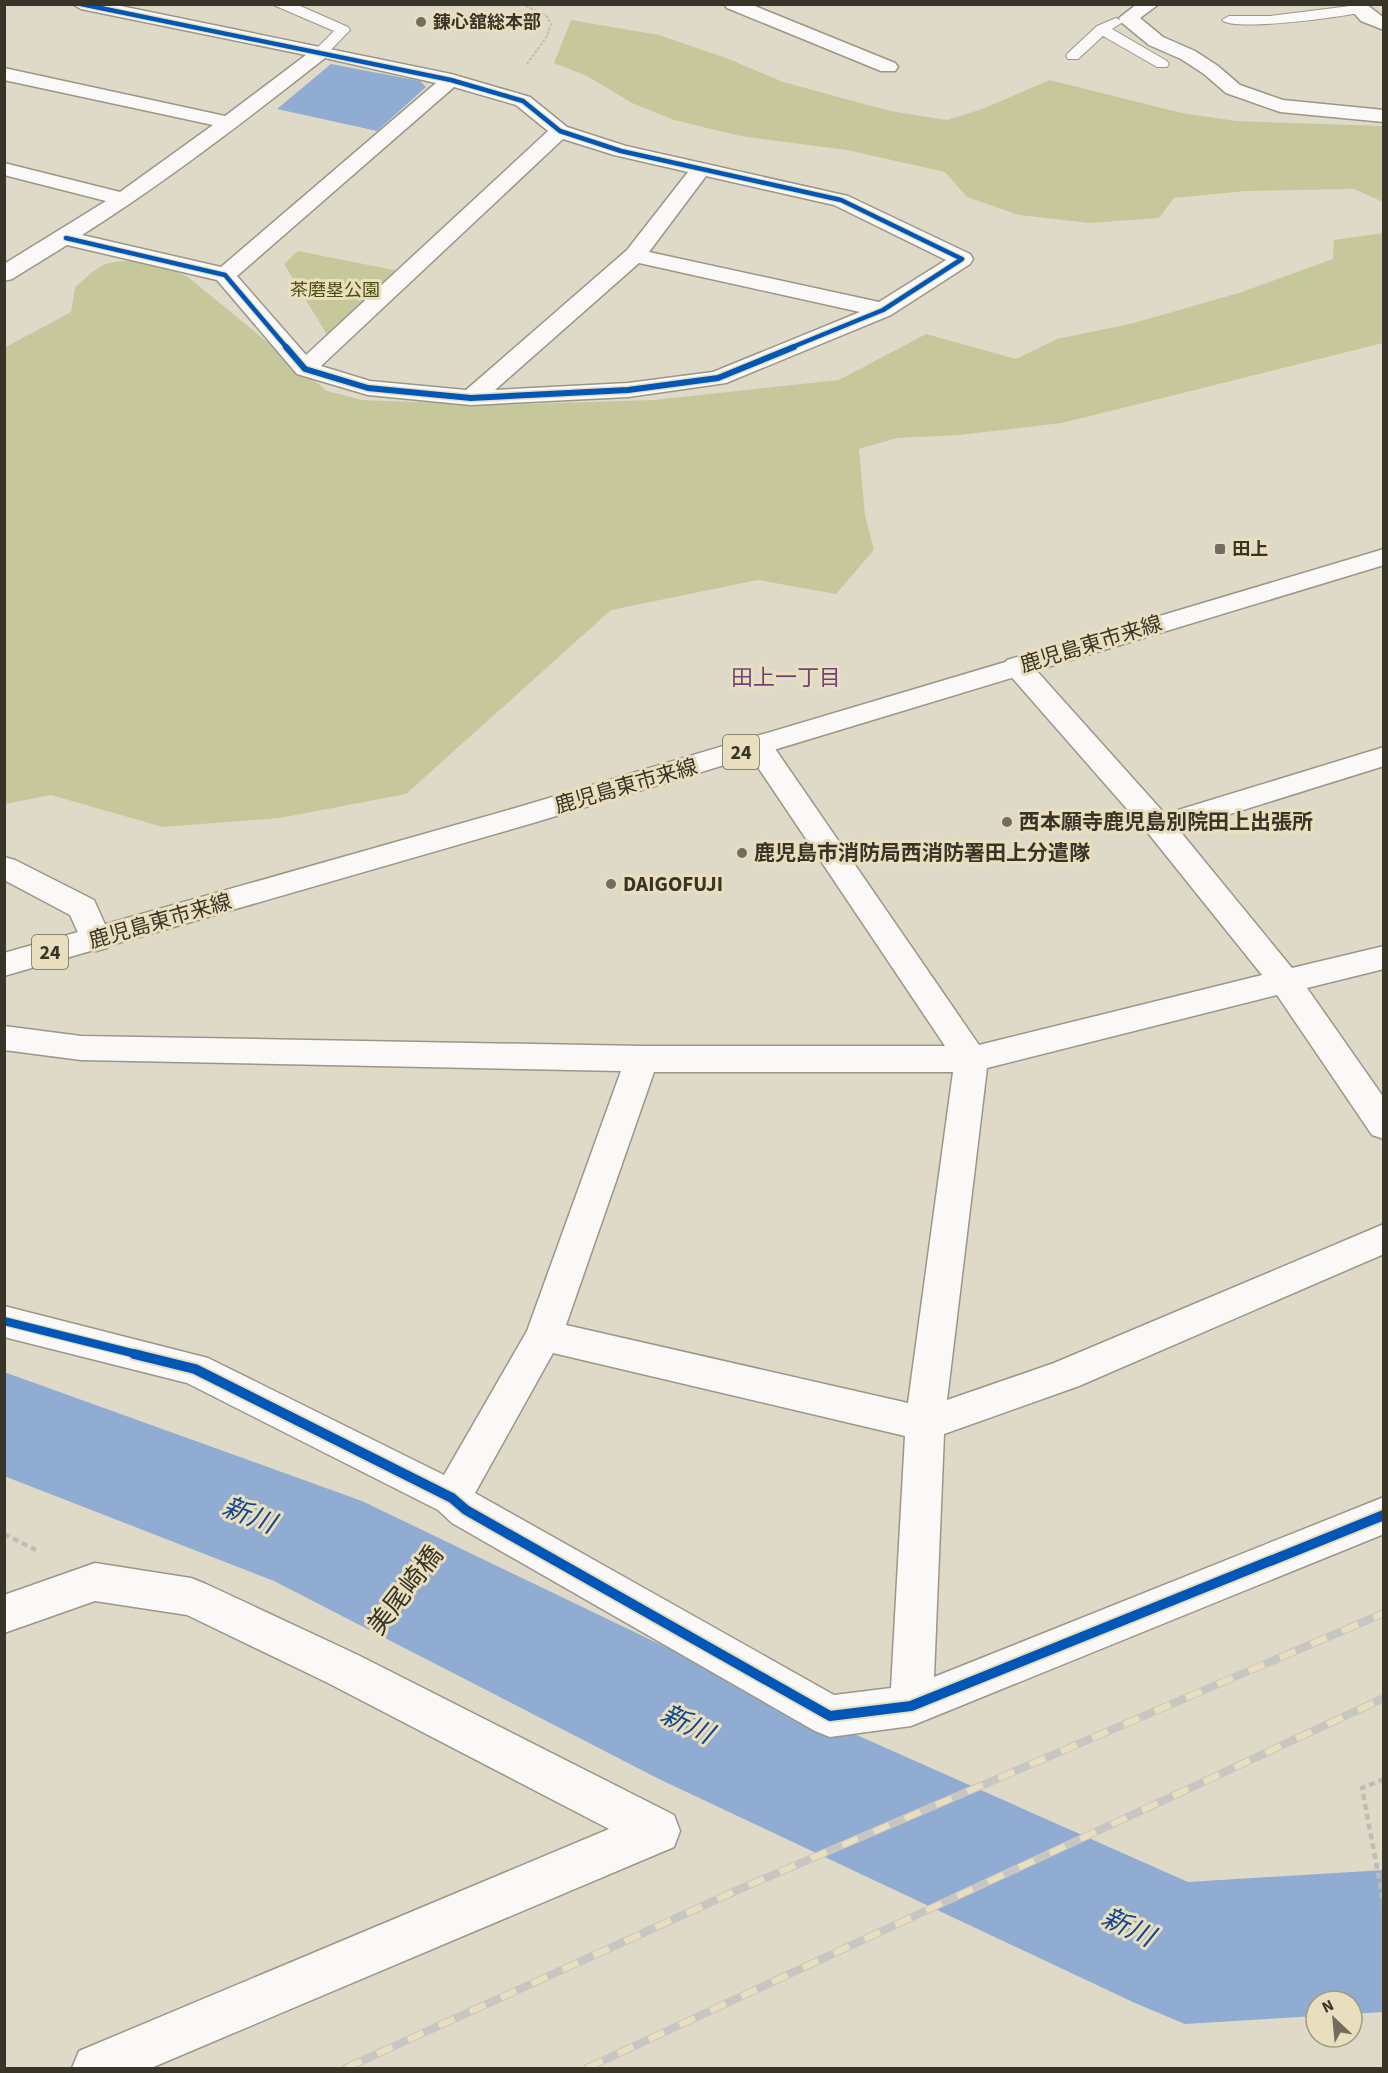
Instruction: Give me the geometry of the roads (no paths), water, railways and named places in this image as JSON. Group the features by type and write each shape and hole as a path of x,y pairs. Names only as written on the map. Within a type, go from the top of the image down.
{"street":[{"path":"66,238 225,275 305,369 368,388 471,398 628,390 718,378 883,310 962,259 841,200 621,151 560,131 523,100 451,80 81,4"},
{"path":"1150,4 1128,18 1156,41 1188,55 1211,70 1233,89 1280,106 1383,116"},
{"path":"733,5 888,67"},
{"path":"1356,7 1383,25"},
{"path":"4,274 66,238 124,199 231,123 321,52"},
{"path":"4,75 231,123"},
{"path":"225,275 451,80"},
{"path":"305,369 560,131"},
{"path":"4,169 124,199"},
{"path":"471,398 635,255 701,169"},
{"path":"635,255 883,310"},
{"name":"鹿児島東市来線","path":"4,965 759,747 1017,666 1383,557"},
{"path":"1017,666 1159,826 1284,980 1383,1126"},
{"path":"759,747 971,1059 925,1424 911,1706"},
{"path":"1159,826 1383,756"},
{"path":"4,867 82,908 96,940"},
{"path":"4,1038 81,1048 642,1059 971,1059 1383,957"},
{"path":"459,1504 544,1335 642,1059"},
{"path":"544,1335 925,1424 1066,1375 1383,1238"},
{"path":"4,1321 195,1369 459,1504 830,1716 911,1706 1383,1515"},
{"path":"4,1614 95,1582 191,1597 343,1669 658,1831 96,2068"}],"lane":[{"path":"278,4 343,30 321,52"},
{"path":"1229,20 1270,20 1356,7"},
{"path":"1073,56 1102,29 1128,18"},
{"path":"1102,29 1126,45 1162,63"}],"water":[{"path":"331,64 420,81 426,87 377,131 277,109"}],"waterway":[{"name":"新川","path":"4,1423 318,1541 706,1734 1185,1953 1384,1941"}],"railway":[{"path":"346,2068 740,1889 1384,1613"},
{"path":"587,2068 1384,1698"}],"place":[{"name":"錬心舘総本部","path":"421,22"},
{"name":"田上","path":"1220,549"},
{"name":"西本願寺鹿児島別院田上出張所","path":"1007,822"},
{"name":"鹿児島市消防局西消防署田上分遣隊","path":"742,853"},
{"name":"DAIGOFUJI","path":"611,884"}],"district":[{"name":"田上一丁目","path":"786,677"}],"park label":[{"name":"茶磨塁公園","path":"335,290"}]}
